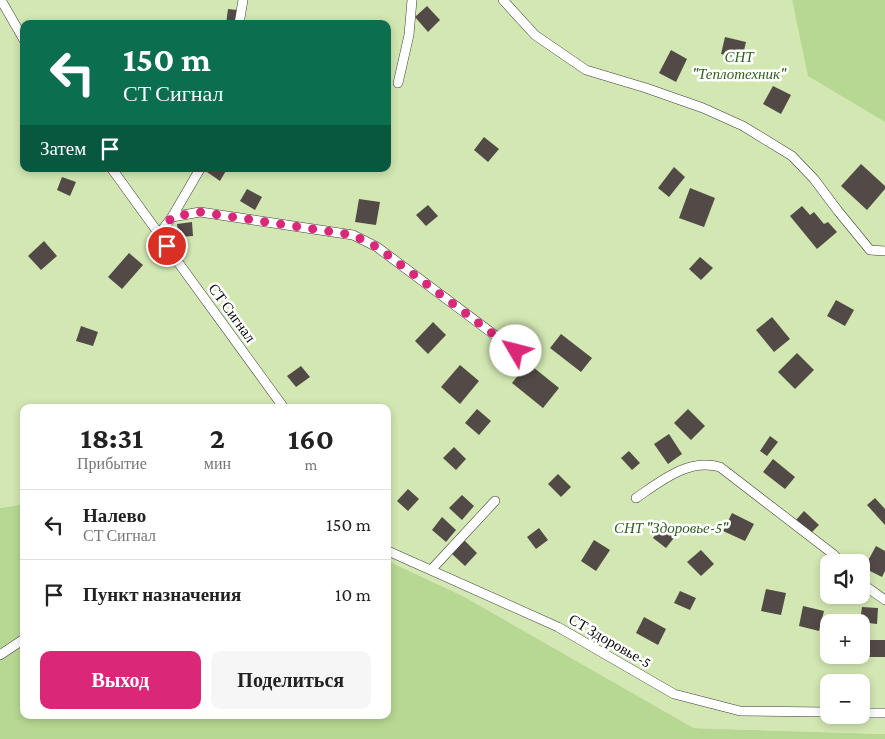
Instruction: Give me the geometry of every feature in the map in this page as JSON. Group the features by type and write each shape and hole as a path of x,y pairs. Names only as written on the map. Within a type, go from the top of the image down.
{"lane":[{"path":"1,0 20,33"},
{"path":"240,20 243,0"},
{"path":"398,82 409,36 412,0"},
{"path":"503,0 535,35 586,70 703,108 743,126 792,156 814,179 870,250 885,251"},
{"name":"СТ Сигнал","path":"114,172 174,258 281,404"},
{"path":"159,234 172,217 198,172"},
{"path":"172,217 200,212 353,235 377,247 516,351"},
{"path":"636,498 678,470 709,464 720,467 833,554"},
{"path":"431,570 495,500"},
{"name":"СТ Здоровье-5","path":"391,552 558,628 674,694 740,711 820,712"},
{"path":"870,589 885,600"},
{"path":"0,655 20,642"},
{"path":"870,713 885,713"}],"green space":[{"path":"0,0 792,0 809,76 885,122 885,734 694,728 463,596 391,562 391,404 20,404 20,505 0,508"},
{"path":"792,0 885,0 885,122 808,76"},
{"path":"20,505 20,719 391,719 391,562 463,596 694,728 885,734 885,739 0,739 0,508"}],"building":[{"path":"427,6 440,20 428,32 415,17"},
{"path":"228,9 237,10 236,20 227,20"},
{"path":"725,37 746,42 742,59 721,54"},
{"path":"671,50 687,59 676,82 659,73"},
{"path":"773,86 791,95 781,114 763,104"},
{"path":"484,137 499,149 488,162 474,150"},
{"path":"861,164 885,186 885,189 867,210 841,186"},
{"path":"674,167 685,177 669,197 658,188"},
{"path":"207,172 225,172 220,181"},
{"path":"62,177 76,182 70,196 57,190"},
{"path":"690,188 715,198 704,227 679,218"},
{"path":"247,189 262,197 255,210 240,201"},
{"path":"359,199 380,202 376,225 355,222"},
{"path":"428,205 438,216 426,226 416,215"},
{"path":"802,206 810,215 814,212 824,224 828,222 837,232 817,249 790,216"},
{"path":"192,222 193,236 179,237 177,224"},
{"path":"44,241 57,256 41,270 28,256"},
{"path":"129,253 143,265 122,289 108,277"},
{"path":"700,257 713,268 701,280 689,269"},
{"path":"836,300 854,310 845,326 827,316"},
{"path":"772,317 790,339 774,352 756,330"},
{"path":"433,322 446,335 428,354 415,341"},
{"path":"81,326 98,332 93,346 76,341"},
{"path":"561,334 592,358 581,372 550,348"},
{"path":"797,353 814,370 795,389 778,372"},
{"path":"528,363 559,388 543,408 512,383"},
{"path":"460,365 479,381 460,404 441,387"},
{"path":"301,366 310,377 296,387 287,376"},
{"path":"477,409 491,421 479,435 465,423"},
{"path":"688,409 705,426 691,440 674,423"},
{"path":"669,434 682,454 668,464 654,444"},
{"path":"770,436 778,442 767,456 760,451"},
{"path":"454,447 466,459 456,470 443,458"},
{"path":"629,451 640,463 632,470 621,458"},
{"path":"773,459 795,477 785,489 763,472"},
{"path":"558,474 571,487 561,497 548,484"},
{"path":"408,489 419,499 408,511 397,501"},
{"path":"462,495 474,506 462,520 449,508"},
{"path":"875,498 885,509 885,525 867,505"},
{"path":"804,511 819,525 811,533 796,520"},
{"path":"732,513 754,524 745,541 723,531"},
{"path":"442,517 456,530 446,542 432,530"},
{"path":"664,524 677,534 666,548 653,538"},
{"path":"539,528 548,540 536,549 527,537"},
{"path":"464,540 477,553 465,566 451,553"},
{"path":"594,540 610,550 596,571 581,561"},
{"path":"876,546 885,551 885,571 882,577 870,571 870,557"},
{"path":"701,550 714,564 701,576 687,562"},
{"path":"766,589 786,593 781,615 761,611"},
{"path":"680,591 696,598 690,610 674,603"},
{"path":"803,606 824,611 823,614 820,614 819,631 799,626"},
{"path":"862,607 878,608 877,624 870,623 870,614 861,614"},
{"path":"644,617 666,629 658,645 636,633"},
{"path":"870,640 885,640 885,657 870,657"}],"route":[{"path":"167,246 159,234 172,217 200,212 353,235 377,247 516,351"}],"park label":[{"name":"СНТ \"Теплотехник\"","path":"739,66"},
{"name":"СНТ \"Здоровье-5\"","path":"671,528"}]}
